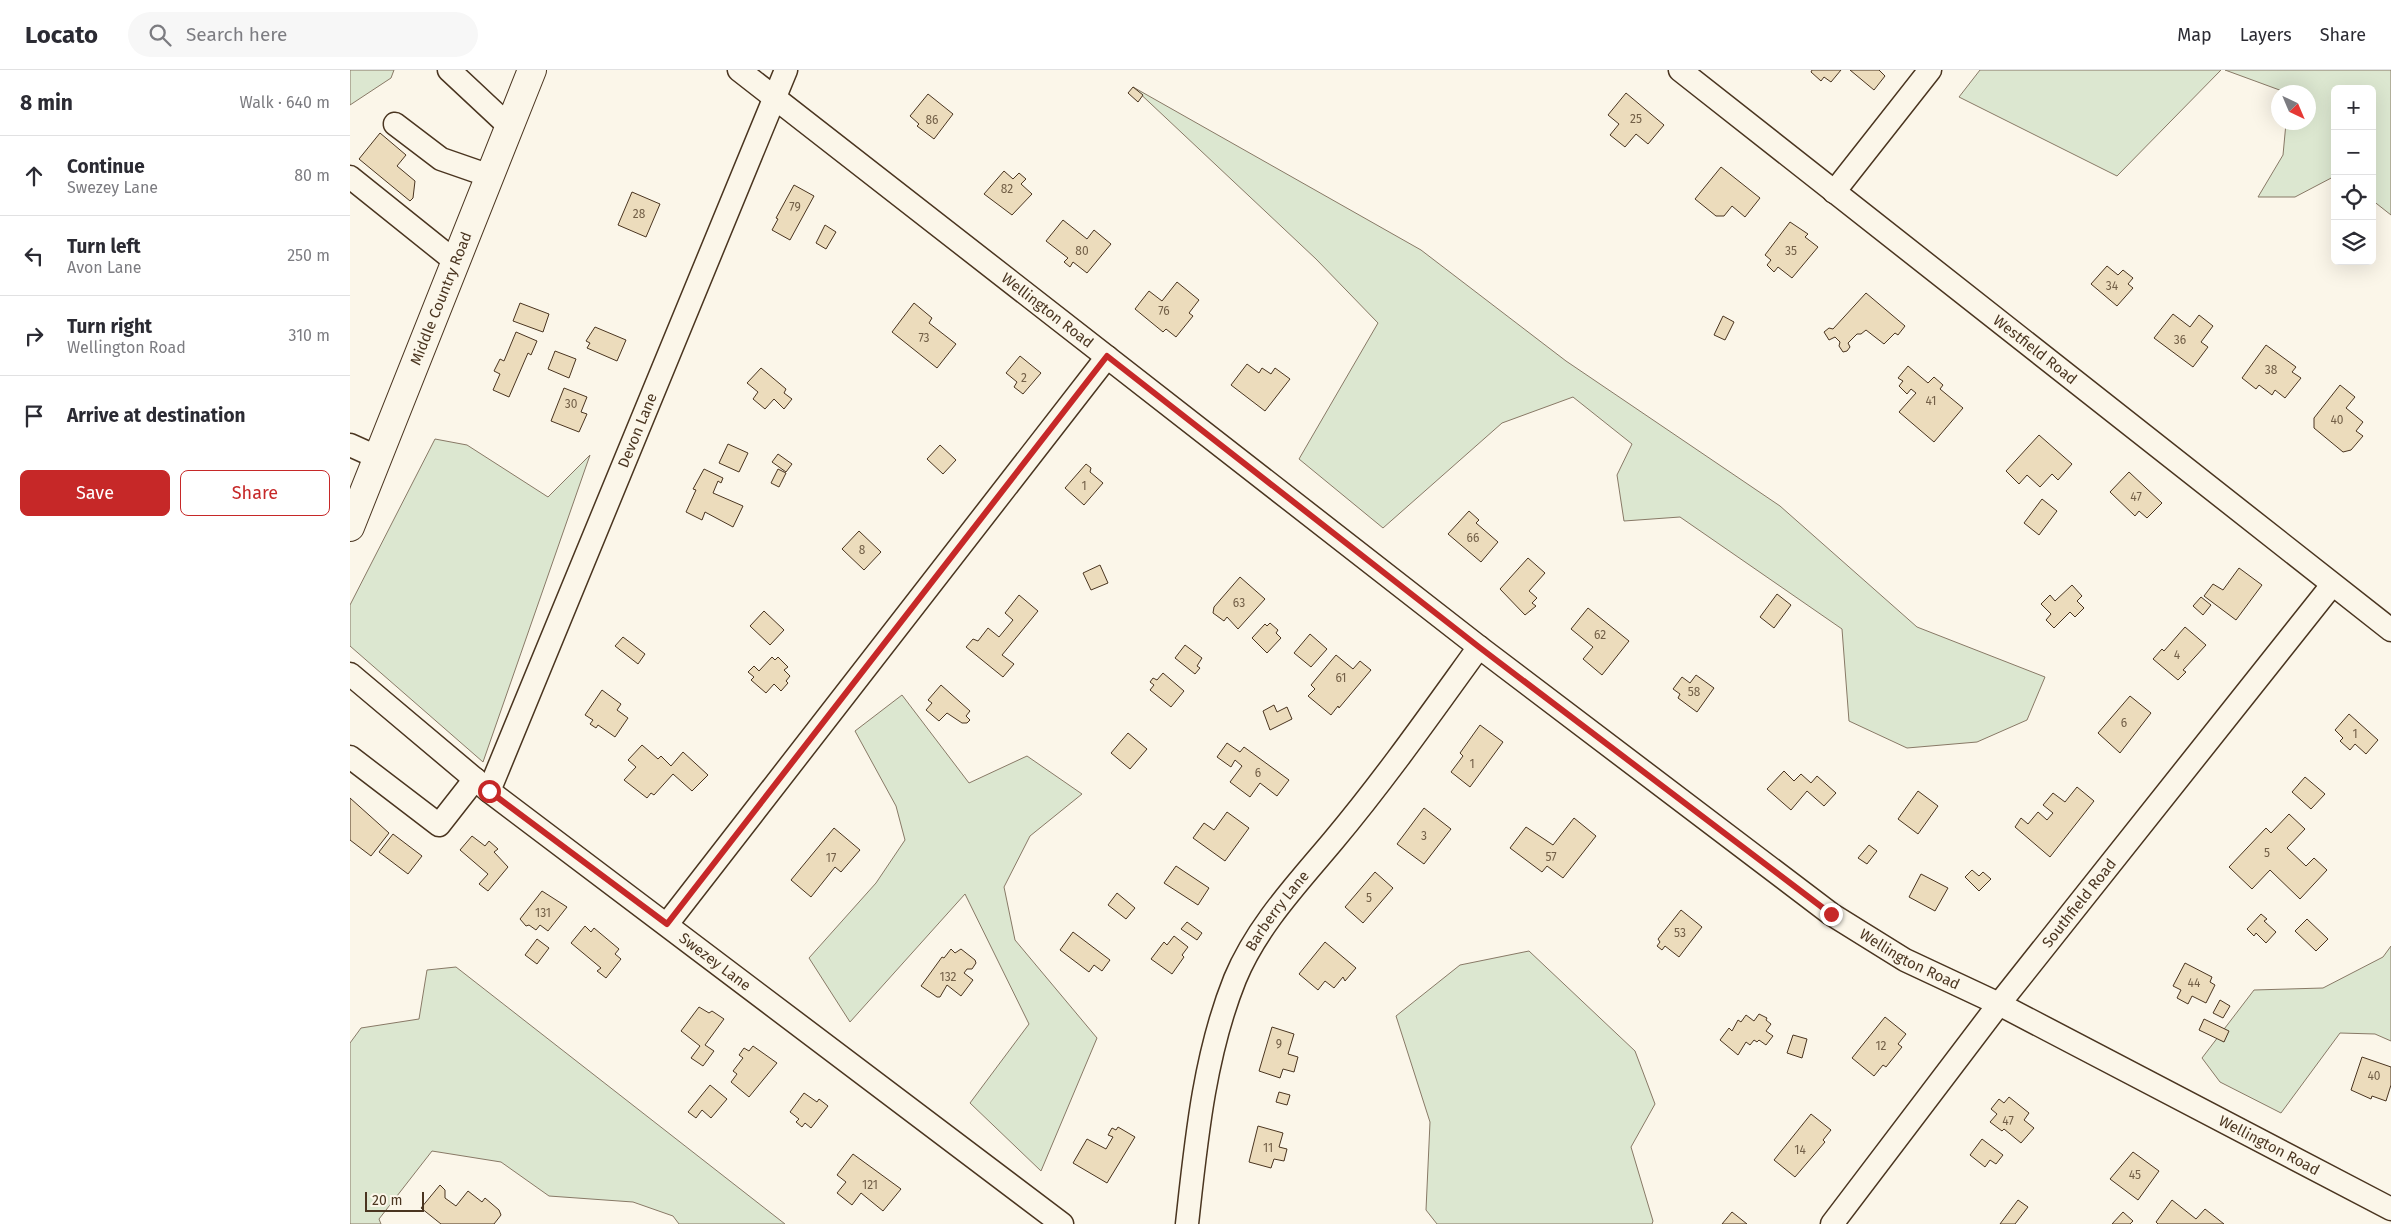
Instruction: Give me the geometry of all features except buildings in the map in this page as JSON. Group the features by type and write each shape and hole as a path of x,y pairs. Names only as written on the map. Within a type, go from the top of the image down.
{"main road":[{"name":"Middle Country Road","path":"350,528 532,70"}],"street":[{"path":"449,70 510,127"},
{"name":"Wellington Road","path":"739,70 1479,647 1831,914 1905,960 1999,1004 2391,1208"},
{"name":"Devon Lane","path":"350,757 439,825 482,785 786,70"},
{"name":"Westfield Road","path":"1680,70 2391,630"},
{"path":"1834,192 1930,70"},
{"path":"395,124 441,158 490,176"},
{"path":"350,178 456,262"},
{"path":"667,924 1107,356"},
{"path":"350,445 379,458"},
{"name":"Southfield Road","path":"1832,1224 1999,1004 2332,585"},
{"name":"Barberry Lane","path":"1187,1224 1193,1167 1212,1056 1222,1015 1236,978 1255,938 1302,876 1334,840 1479,647"},
{"name":"Swezey Lane","path":"350,674 482,785 1062,1224"}],"green space":[{"path":"350,70 394,70 391,78 350,105"},
{"path":"1980,70 2221,70 2117,176 1959,97"},
{"path":"2225,70 2391,70 2391,215 2376,203 2376,85 2331,85 2331,178 2295,197 2258,197 2283,155 2285,130 2316,130 2316,85 2271,85 2271,87"},
{"path":"1133,87 1421,250 1566,361 1780,506 1917,627 2045,677 2027,720 1977,742 1907,748 1849,721 1842,629 1680,517 1624,521 1617,475 1632,444 1573,397 1502,423 1383,528 1299,459 1378,323 1316,259"},
{"path":"435,439 467,445 548,497 590,455 483,762 350,646 350,605"},
{"path":"902,695 969,783 1027,756 1082,794 1030,836 1004,887 1015,940 1097,1038 1041,1171 970,1103 1029,1024 965,894 850,1022 809,958 876,883 905,840 896,806 855,731"},
{"path":"2391,946 2391,1041 2375,1034 2340,1033 2281,1113 2220,1082 2202,1058 2254,990 2323,988 2383,957"},
{"path":"1529,951 1635,1051 1655,1104 1631,1147 1653,1221 1652,1224 1437,1224 1426,1210 1430,1122 1396,1016 1460,965"},
{"path":"456,967 785,1224 679,1224 673,1216 633,1202 549,1196 501,1162 432,1151 379,1219 381,1224 350,1224 350,1043 361,1028 419,1019 427,970"}],"route":[{"path":"489,791 667,924 1107,356 1479,647 1831,914"}]}
